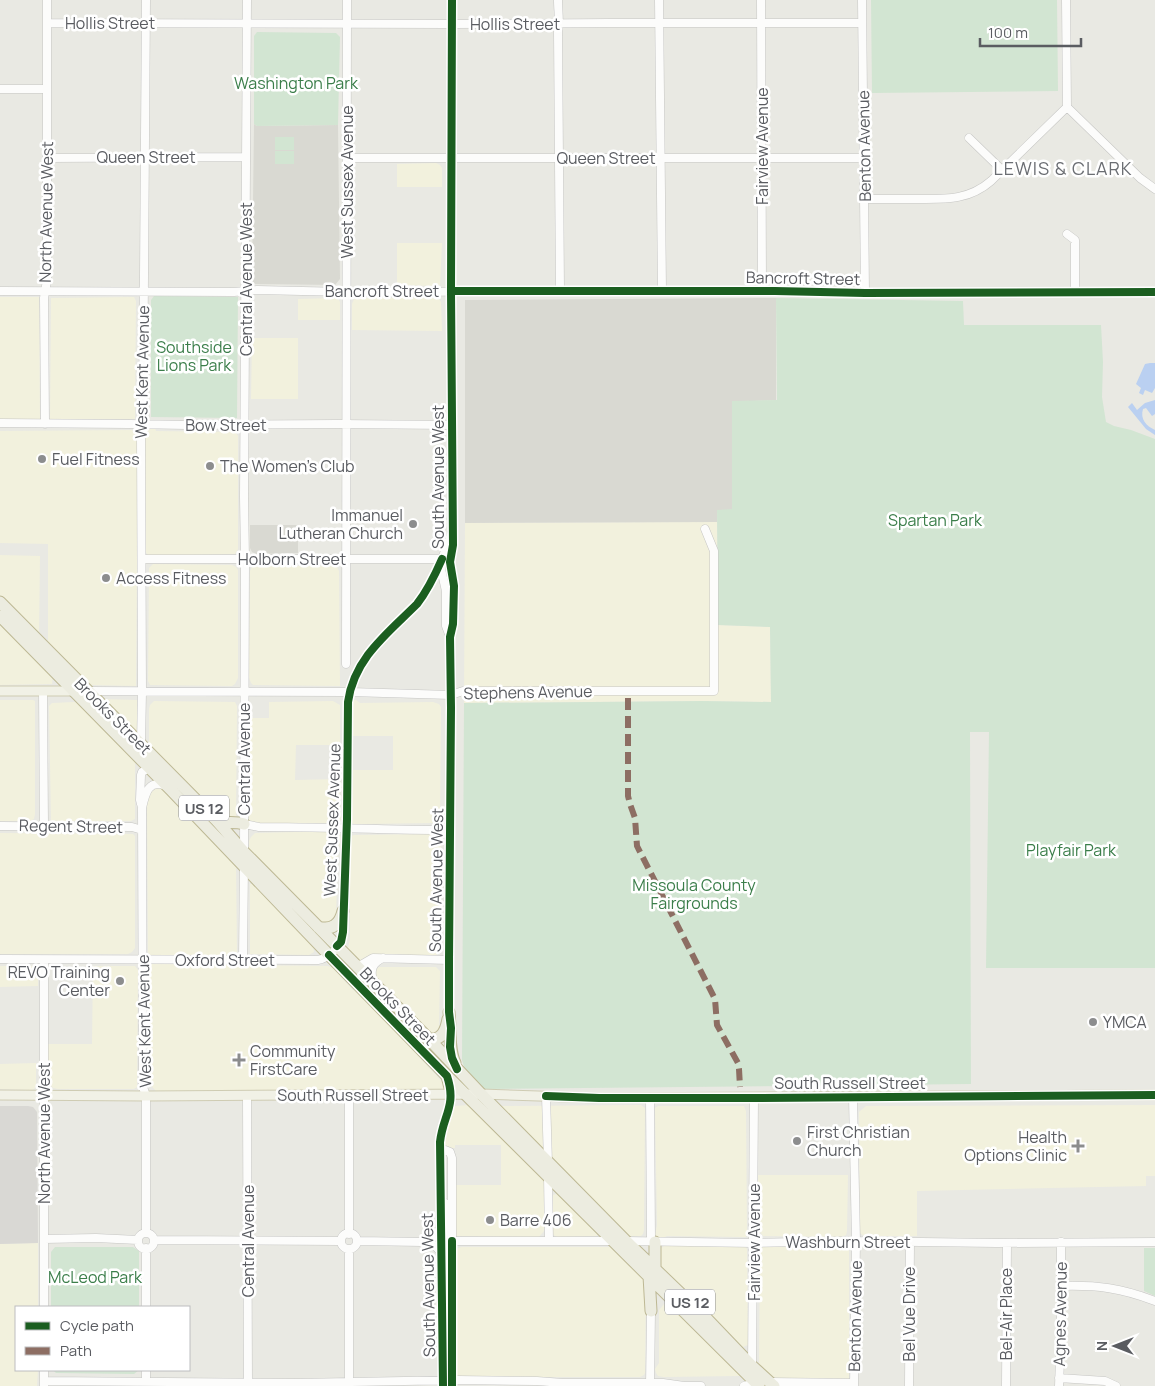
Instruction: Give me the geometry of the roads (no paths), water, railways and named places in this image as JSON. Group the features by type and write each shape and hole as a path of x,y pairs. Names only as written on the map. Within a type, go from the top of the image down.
{"highway":[{"name":"Brooks Street","path":"0,602 169,772 244,852 354,964 432,1039 481,1094 626,1241 672,1300 758,1384"},
{"name":"Brooks Street","path":"0,616 447,1076 612,1241 708,1320 752,1366 758,1384"},
{"path":"149,768 169,772"},
{"path":"216,821 244,824"},
{"path":"318,927 329,928 335,926 340,921 343,911"},
{"path":"432,1039 440,1037 444,1032 449,1012"},
{"path":"449,1012 451,1053 458,1069"},
{"path":"447,1076 451,1095"},
{"path":"652,1312 653,1242"},
{"name":"US 12","path":"652,1312 662,1301 672,1300"}],"main road":[{"name":"Stephens Avenue","path":"0,691 89,691"},
{"name":"South Russell Street","path":"0,1095 247,1096 481,1094 599,1098 1155,1095"}],"street":[{"name":"North Avenue West","path":"45,424 47,0"},
{"name":"West Kent Avenue","path":"141,744 146,0"},
{"name":"Central Avenue West","path":"245,559 247,0"},
{"name":"West Sussex Avenue","path":"347,0 346,661 361,666"},
{"name":"South Avenue West","path":"449,1012 450,637 454,586 450,562 453,545 451,291 452,0"},
{"path":"558,0 560,24 558,32 560,291"},
{"path":"659,0 662,292"},
{"name":"Fairview Avenue","path":"761,0 762,291"},
{"name":"Benton Avenue","path":"862,0 864,293"},
{"path":"1066,0 1067,107 1140,178 1155,189"},
{"name":"Hollis Street","path":"47,23 862,23"},
{"path":"0,89 47,89"},
{"path":"864,199 951,199 968,195 984,187 1067,107"},
{"path":"969,138 1002,170"},
{"name":"Queen Street","path":"47,158 246,156"},
{"name":"Queen Street","path":"348,158 864,158"},
{"path":"1067,234 1076,240 1076,291"},
{"name":"Bancroft Street","path":"0,291 1155,292"},
{"name":"Bow Street","path":"0,424 452,425"},
{"name":"Stephens Avenue","path":"89,691 451,694 463,691 714,691 714,551 705,529"},
{"name":"South Avenue West","path":"450,637 446,626 446,591 441,569 442,559 452,531"},
{"name":"Holborn Street","path":"142,559 442,559"},
{"name":"Central Avenue","path":"243,960 245,559"},
{"path":"350,692 354,679 371,650 422,598 435,576 442,559"},
{"path":"43,691 44,826"},
{"name":"West Sussex Avenue","path":"329,955 343,937 350,692"},
{"name":"West Kent Avenue","path":"146,1233 146,1096 142,1087 142,808 140,800 141,775 142,772 149,768"},
{"name":"West Kent Avenue","path":"142,808 147,790 153,785 163,784 171,790"},
{"path":"244,824 259,827 450,830"},
{"name":"Regent Street","path":"0,826 132,827 142,830"},
{"name":"Oxford Street","path":"0,959 318,960 324,959 329,955"},
{"path":"354,964 361,965 373,958 449,960"},
{"path":"374,983 371,974 372,968 377,961 383,958"},
{"name":"North Avenue West","path":"44,960 44,1306"},
{"path":"348,1095 349,1234"},
{"name":"South Avenue West","path":"443,1383 441,1134 451,1095"},
{"name":"Central Avenue","path":"247,1096 248,1384"},
{"path":"546,1096 548,1163"},
{"path":"650,1097 653,1242"},
{"name":"Benton Avenue","path":"853,1097 856,1241 854,1384"},
{"name":"Fairview Avenue","path":"754,1098 752,1366 758,1384"},
{"name":"South Avenue West","path":"441,1150 450,1152 452,1158 452,1383"},
{"path":"548,1176 549,1241"},
{"path":"441,1191 446,1206 447,1236 452,1241"},
{"path":"422,1242 433,1237 441,1228"},
{"path":"138,1240 140,1236 146,1233 152,1236 154,1240"},
{"path":"341,1241 343,1236 349,1234 355,1236 357,1241"},
{"path":"44,1239 96,1238 138,1240"},
{"path":"138,1240 140,1246 146,1248 152,1246 154,1240"},
{"path":"154,1240 341,1241"},
{"path":"341,1241 343,1246 349,1249"},
{"path":"357,1241 422,1242 433,1245 441,1252"},
{"path":"349,1249 355,1246 357,1241"},
{"name":"Washburn Street","path":"452,1241 753,1243 856,1241 1155,1242"},
{"name":"Bel Vue Drive","path":"909,1386 910,1242"},
{"name":"Agnes Avenue","path":"1059,1382 1061,1242"},
{"name":"Bel-Air Place","path":"1006,1386 1007,1243"},
{"path":"146,1248 146,1306"},
{"path":"349,1249 349,1382"},
{"path":"1061,1286 1106,1287 1137,1294 1155,1301"},
{"path":"650,1385 652,1312"},
{"path":"146,1371 146,1384"},
{"path":"44,1383 248,1384 537,1381 650,1385 663,1383 700,1386"},
{"path":"1059,1382 1105,1381 1116,1386"},
{"path":"758,1384 854,1384"}],"water":[{"path":"1155,363 1155,388 1152,393 1145,390 1143,395 1139,393 1141,388 1136,384 1145,364"},
{"path":"1155,400 1155,414 1152,416 1146,408 1143,409 1142,416 1144,422 1155,430 1155,435 1146,429 1128,407 1132,403 1137,410 1145,403"}],"place":[{"name":"Fuel Fitness","path":"42,459"},
{"name":"The Women's Club","path":"210,466"},
{"name":"Immanuel Lutheran Church","path":"413,524"},
{"name":"Access Fitness","path":"106,578"},
{"name":"REVO Training Center","path":"120,981"},
{"name":"YMCA","path":"1093,1022"},
{"name":"Community FirstCare","path":"239,1060"},
{"name":"First Christian Church","path":"797,1141"},
{"name":"Health Options Clinic","path":"1078,1146"},
{"name":"Barre 406","path":"490,1220"}],"district":[{"name":"LEWIS & CLARK","path":"1063,168"}],"park label":[{"name":"Washington Park","path":"296,83"},
{"name":"Southside Lions Park","path":"194,356"},
{"name":"Spartan Park","path":"935,520"},
{"name":"Playfair Park","path":"1071,850"},
{"name":"Missoula County Fairgrounds","path":"694,894"},
{"name":"McLeod Park","path":"95,1277"}]}
